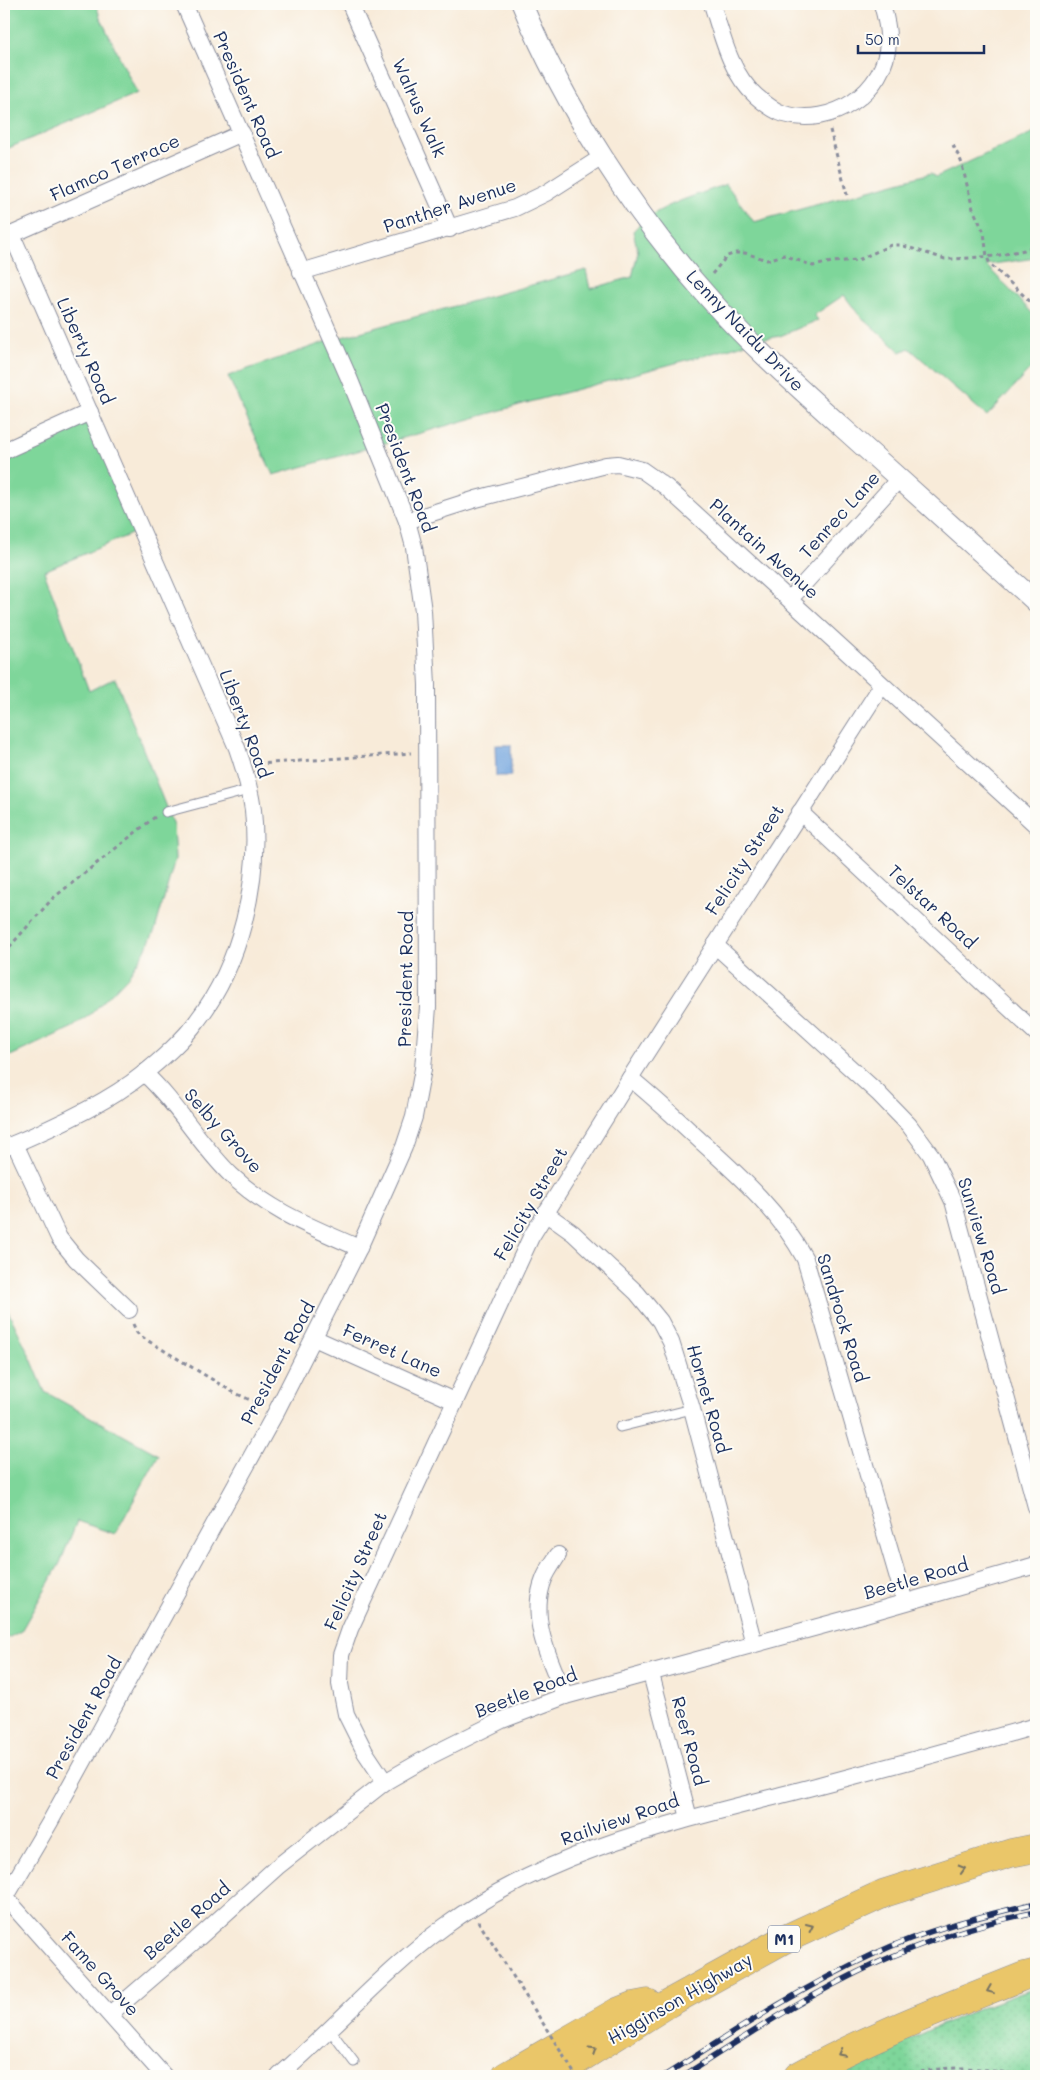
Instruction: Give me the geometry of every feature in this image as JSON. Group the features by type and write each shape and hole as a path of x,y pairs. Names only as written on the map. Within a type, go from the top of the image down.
{"highway":[{"name":"Higginson Highway","path":"552,2076 669,2003 782,1940 884,1892 1011,1853 1036,1848"},
{"path":"798,2076 839,2053 881,2034 1024,1976 1036,1973"},
{"path":"506,2076 617,2012 632,2006 649,2003 669,2003"}],"street":[{"name":"President Road","path":"5,1899 50,1822 276,1412 314,1338 359,1248 404,1147 414,1117 423,1069 428,1007 427,684 423,612 414,547 407,521 349,378 184,4"},
{"name":"Walrus Walk","path":"350,4 450,229"},
{"name":"Lenny Naidu Drive","path":"522,4 559,79 602,157 672,254 698,286 778,368 1036,602"},
{"path":"712,4 731,61 754,94 767,105 786,114 812,116 834,112 854,102 867,91 878,75 885,58 888,42 882,4"},
{"name":"Flamco Terrace","path":"8,237 242,133"},
{"name":"Panther Avenue","path":"301,272 450,229 528,202 602,157"},
{"name":"Liberty Road","path":"8,237 90,412 237,748 249,790 255,839 248,904 238,942 227,970 198,1021 144,1073 107,1097 50,1128 9,1146"},
{"path":"4,451 90,412"},
{"name":"Plantain Avenue","path":"407,521 476,499 588,469 618,464 642,470 656,479 790,599 1036,825"},
{"name":"Tenrec Lane","path":"790,599 899,479"},
{"name":"Felicity Street","path":"385,1782 365,1752 346,1714 340,1684 341,1655 350,1630 531,1237 630,1078 882,685"},
{"name":"Telstar Road","path":"800,812 1036,1033"},
{"name":"Sunview Road","path":"715,945 878,1093 909,1124 932,1155 953,1201 1036,1507"},
{"name":"Selby Grove","path":"144,1073 230,1174 256,1196 281,1213 359,1248"},
{"name":"Sandrock Road","path":"630,1078 661,1103 749,1185 781,1221 805,1259 905,1602"},
{"path":"9,1146 60,1238 76,1259 129,1310"},
{"name":"Hornet Road","path":"545,1213 573,1233 637,1293 660,1321 671,1342 692,1409 754,1644"},
{"name":"Ferret Lane","path":"314,1338 454,1401"},
{"path":"558,1555 544,1580 539,1602 539,1621 546,1649 565,1696"},
{"name":"Beetle Road","path":"110,2014 277,1867 385,1782 432,1755 502,1720 565,1696 651,1674 1036,1565"},
{"name":"Reef Road","path":"651,1674 689,1818"},
{"name":"Railview Road","path":"279,2076 330,2030 377,1983 444,1927 492,1897 561,1861 689,1818 818,1786 1036,1726"},
{"name":"Fame Grove","path":"5,1899 164,2076"}],"lane":[{"path":"166,812 249,790"},
{"path":"620,1427 692,1409"},
{"path":"330,2030 354,2062"}],"path":[{"path":"826,114 847,196"},
{"path":"954,145 961,161 973,209 984,232 987,257 994,268 1036,306"},
{"path":"698,286 718,268 727,256 736,253 745,253 767,260 784,255 813,266 858,260 891,245 901,245 945,259 987,257 1024,250 1036,245"},
{"path":"243,765 426,751"},
{"path":"4,953 52,898 146,824 166,812"},
{"path":"129,1310 135,1330 145,1339 233,1392 276,1412"},
{"path":"471,1910 576,2076"},
{"path":"905,2076 925,2070 963,2068 1025,2074 1036,2072"}],"green space":[{"path":"4,4 96,4 100,17 137,93 4,150"},
{"path":"1036,131 1036,258 986,265 1036,317 1036,363 987,416 909,348 901,352 859,315 844,295 814,315 818,320 780,336 750,342 530,402 273,475 228,376 331,340 586,270 590,289 632,277 638,252 633,231 642,222 664,208 726,184 754,222 931,173 936,177"},
{"path":"91,412 143,529 44,571 89,691 115,678 173,825 175,859 155,930 129,975 92,1013 73,1027 4,1059 4,451"},
{"path":"4,1303 45,1392 159,1455 115,1534 77,1521 60,1563 21,1631 4,1640"},
{"path":"1036,1988 1036,2076 839,2076 935,2027 985,2006"}],"water":[{"path":"495,745 511,745 511,776 496,776"}],"railway":[{"path":"664,2076 793,1996 893,1945 933,1931 1036,1903"},
{"path":"683,2076 802,2002 877,1963 955,1933 1036,1912"}]}
